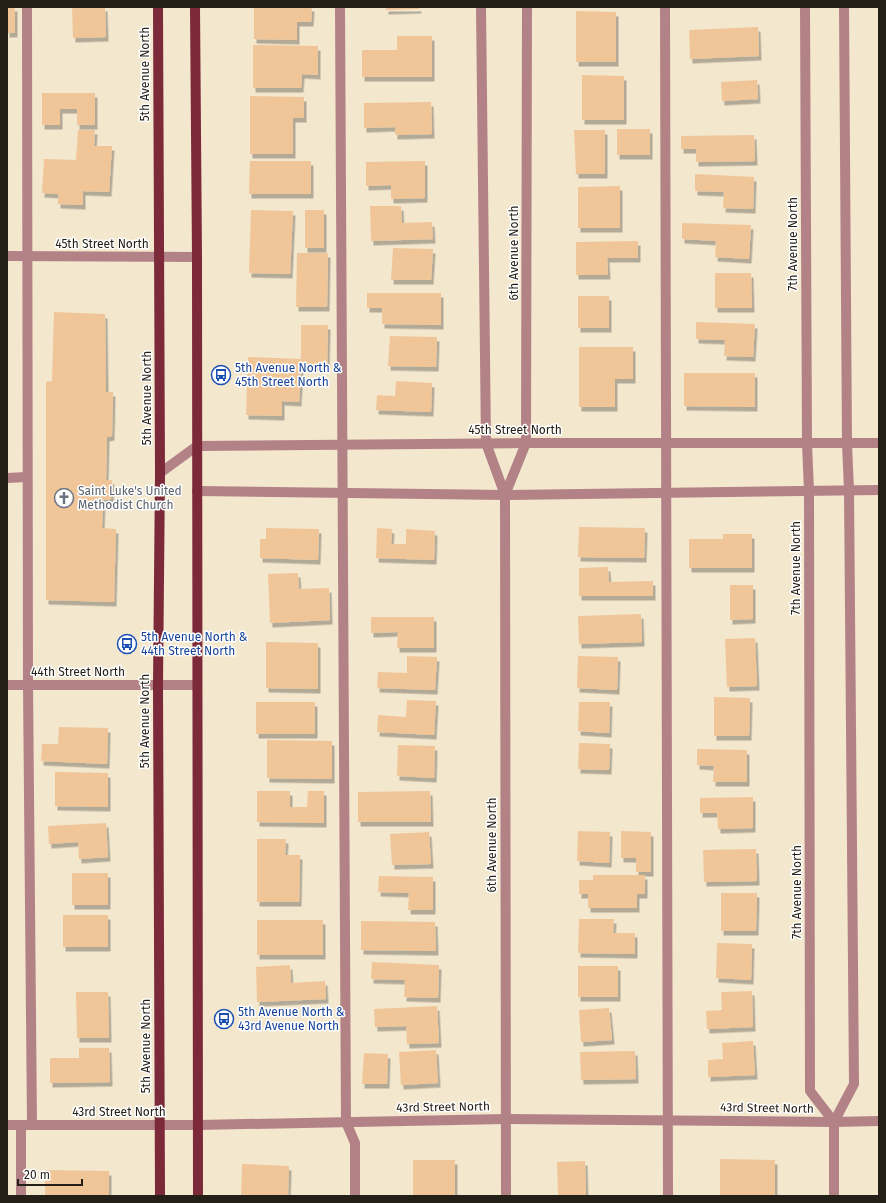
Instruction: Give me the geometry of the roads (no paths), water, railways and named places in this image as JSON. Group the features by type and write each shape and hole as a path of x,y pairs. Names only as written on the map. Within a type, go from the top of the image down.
{"main road":[{"name":"5th Avenue North","path":"158,7 160,473 158,685 160,1196"},
{"path":"195,7 197,256 198,1196"}],"street":[{"path":"27,7 27,477 32,1125"},
{"path":"340,7 342,445 344,493 346,1122 355,1143 355,1196"},
{"name":"6th Avenue North","path":"481,7 486,443 505,495 506,1196"},
{"name":"6th Avenue North","path":"505,495 526,443 527,7"},
{"path":"665,7 668,1196"},
{"name":"7th Avenue North","path":"804,7 807,444 809,491 810,1091 834,1122"},
{"path":"834,1196 834,1122 854,1084 844,7"},
{"name":"45th Street North","path":"7,256 197,256"},
{"name":"45th Street North","path":"197,446 486,443 879,443"},
{"path":"160,473 197,446"},
{"path":"7,478 27,477"},
{"path":"197,491 505,495 879,490"},
{"name":"44th Street North","path":"7,686 197,685"},
{"name":"43rd Street North","path":"7,1125 198,1125 506,1119 834,1122 879,1121"},
{"path":"21,1125 21,1196"}],"place":[{"name":"5th Avenue North & 45th Street North","path":"221,375"},
{"name":"Saint Luke's United Methodist Church","path":"64,498"},
{"name":"5th Avenue North & 44th Street North","path":"127,644"},
{"name":"5th Avenue North & 43rd Avenue North","path":"224,1019"}]}
